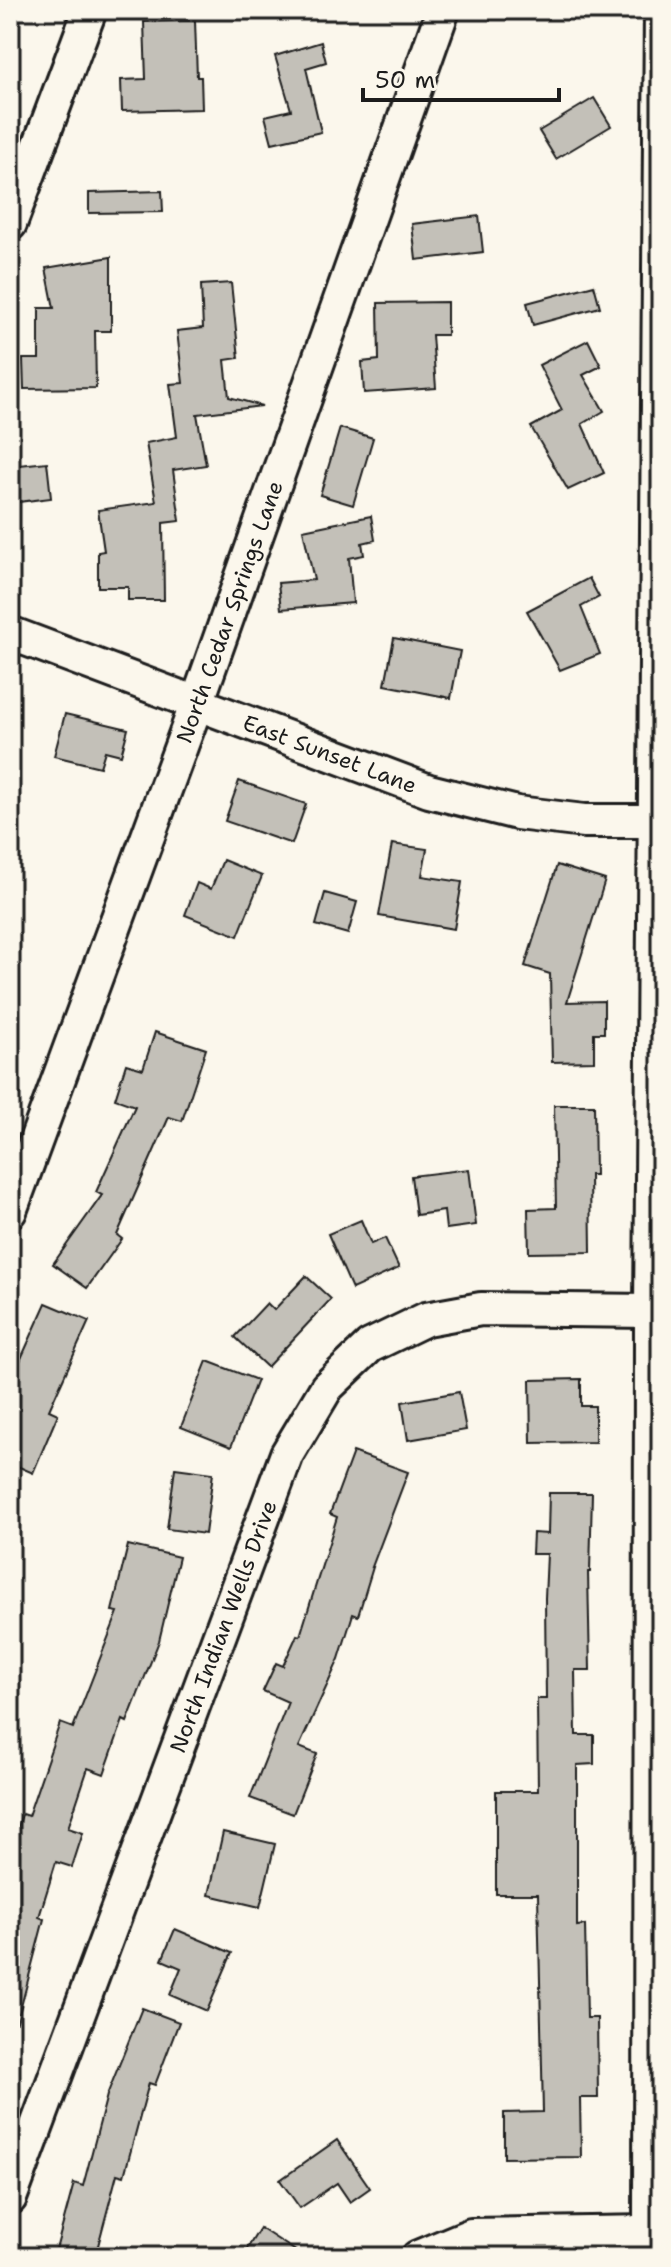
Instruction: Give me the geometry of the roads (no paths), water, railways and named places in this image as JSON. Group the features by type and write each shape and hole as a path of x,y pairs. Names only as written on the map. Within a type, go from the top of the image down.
{"street":[{"path":"10,224 90,10"},
{"name":"North Cedar Springs Lane","path":"10,1211 197,703 443,10"},
{"path":"418,2257 471,2235 650,2245 651,1311 658,821 661,10"},
{"name":"East Sunset Lane","path":"10,633 429,791 517,813 584,821 658,821"},
{"name":"North Indian Wells Drive","path":"10,2198 287,1454 327,1387 370,1346 426,1319 481,1309 651,1311"}]}
